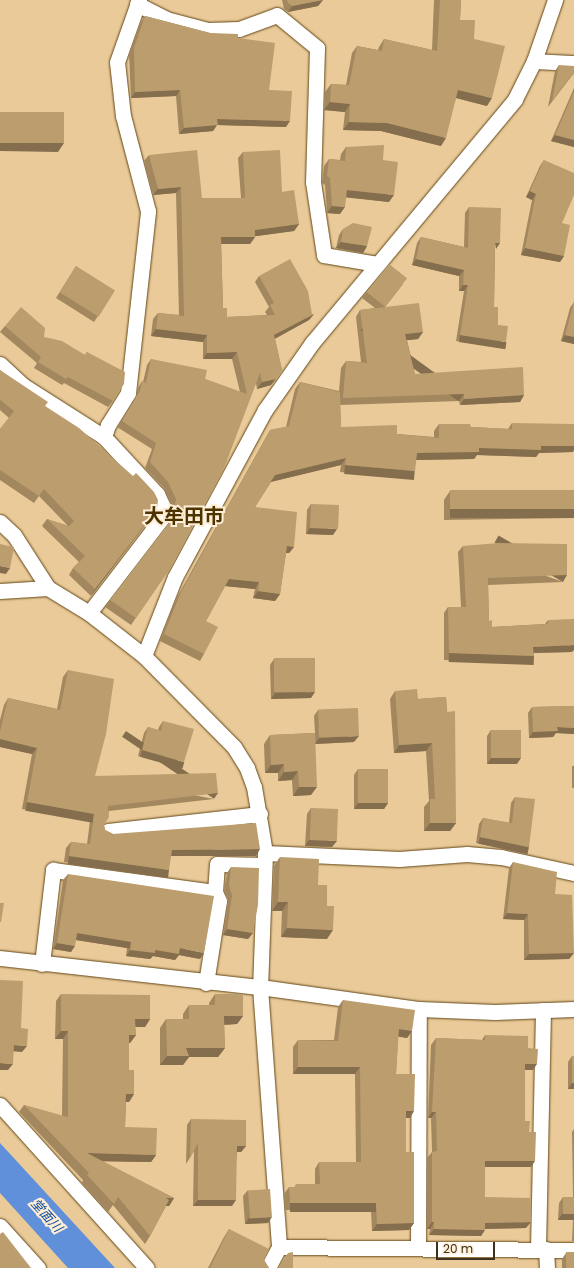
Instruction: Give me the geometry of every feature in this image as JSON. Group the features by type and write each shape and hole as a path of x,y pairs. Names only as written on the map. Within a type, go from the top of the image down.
{"street":[{"path":"144,656 175,577 265,410 312,343 515,99 534,61 555,0"},
{"path":"104,437 108,425 128,393 148,211 124,116 117,62 138,2 166,19 208,30 239,29 277,15 316,48 313,182 324,254 377,264"},
{"path":"534,61 574,63"},
{"path":"0,364 24,386 104,437 157,494 162,505 161,519 89,613"},
{"path":"0,522 14,535 48,588 89,613 144,656 234,747 249,774 260,814 264,859 260,987 280,1248 268,1268"},
{"path":"0,591 48,588"},
{"path":"108,831 260,814"},
{"path":"206,983 219,900 215,892 217,864 264,859 399,859 467,854 501,857 574,873"},
{"path":"42,964 53,870 215,892"},
{"path":"0,958 206,983 260,987 419,1009 495,1012 574,1009"},
{"path":"418,1248 419,1009"},
{"path":"543,1010 542,1249 547,1268"},
{"path":"0,1105 147,1268"},
{"path":"0,1226 38,1268"},
{"path":"280,1248 574,1250"}],"water":[{"name":"堂面川","path":"0,1143 115,1268 68,1268 0,1193"}],"building":[{"path":"287,0 323,0 292,6"},
{"path":"440,0 461,0 460,20 475,20 474,39 505,46 492,98 458,90 446,138 387,123 349,122 350,104 330,102 331,84 349,85 357,46 382,51 384,39 437,51"},
{"path":"145,16 210,33 238,34 238,38 275,43 269,90 292,91 290,121 217,119 218,125 184,128 180,90 135,92 134,48"},
{"path":"559,65 574,66 574,72 552,101"},
{"path":"574,92 574,140 555,135"},
{"path":"0,112 64,112 64,143 0,143"},
{"path":"384,145 383,160 398,162 394,195 347,190 345,207 332,206 330,178 327,176 329,159 345,161 346,147"},
{"path":"197,150 202,198 245,198 243,152 280,150 282,192 294,190 299,224 255,230 255,237 221,237 223,308 227,308 227,317 275,315 270,305 274,303 259,276 290,259 308,291 312,314 314,314 274,335 282,370 276,379 262,382 260,373 223,471 171,567 136,618 110,600 173,518 176,499 168,482 150,462 156,443 122,421 140,391 142,381 146,383 151,359 207,370 205,379 247,394 237,352 207,353 207,335 156,329 158,313 184,316 181,187 158,189 149,155"},
{"path":"544,160 574,173 574,195 562,223 570,225 564,256 525,248 536,194 530,191"},
{"path":"469,207 501,208 500,243 495,243 494,307 498,307 498,325 508,326 506,342 460,335 468,285 463,285 464,270 416,259 421,237 468,248"},
{"path":"353,223 372,227 367,246 341,242 343,229"},
{"path":"389,264 407,278 385,307 367,292"},
{"path":"76,266 115,290 99,317 60,292"},
{"path":"574,302 574,337 565,335"},
{"path":"419,303 423,332 405,334 415,374 523,367 524,395 464,399 464,394 343,398 346,361 367,363 360,310"},
{"path":"21,307 45,328 44,337 62,341 85,355 87,352 125,372 124,384 113,401 68,377 66,379 38,362 41,357 5,326"},
{"path":"0,370 48,402 45,406 79,428 133,476 136,473 154,492 158,500 157,509 95,589 73,568 85,556 47,519 69,526 74,521 44,489 39,496 0,470 0,429 14,411 0,400"},
{"path":"300,382 340,392 341,427 397,425 397,434 439,438 439,424 470,424 471,427 512,429 512,423 574,424 574,446 541,446 541,450 479,448 479,452 417,453 415,471 345,465 346,458 275,475 255,507 297,512 294,547 287,546 280,594 258,591 259,582 229,579 206,621 218,627 204,654 164,634 181,592 270,430 289,426"},
{"path":"450,490 574,490 574,509 450,509"},
{"path":"311,504 339,505 338,529 310,528"},
{"path":"498,543 567,544 567,575 488,578 489,621 492,620 492,627 548,624 548,620 574,619 574,645 533,647 534,656 449,653 448,607 466,607 463,546"},
{"path":"0,544 14,547 10,568 0,566"},
{"path":"274,658 315,658 315,692 274,692"},
{"path":"68,670 114,679 106,734 95,776 216,773 218,793 108,806 109,817 104,825 105,830 113,834 256,823 260,849 172,850 169,870 69,856 71,842 90,844 94,814 27,802 37,748 0,739 0,732 8,698 60,710"},
{"path":"417,689 418,699 446,697 447,712 455,711 456,823 430,823 430,799 435,799 432,743 399,745 395,691"},
{"path":"574,706 574,728 557,727 558,731 533,732 532,707"},
{"path":"358,708 359,736 319,737 318,709"},
{"path":"163,721 194,729 184,762 142,750 148,727 161,731"},
{"path":"491,730 521,730 521,758 491,758"},
{"path":"315,733 317,787 299,787 298,771 284,772 284,764 271,765 270,735"},
{"path":"358,769 388,769 388,803 358,803"},
{"path":"515,797 535,799 529,847 480,837 483,818 512,823"},
{"path":"311,808 338,809 337,841 310,840"},
{"path":"280,857 319,859 318,885 327,885 327,906 334,906 333,930 287,928 288,902 278,902"},
{"path":"513,862 557,872 555,894 572,895 574,953 529,954 528,914 507,913"},
{"path":"231,867 259,868 258,905 253,933 227,929 232,896 229,885"},
{"path":"68,874 214,896 204,953 180,948 179,954 155,950 155,953 130,950 131,942 77,933 75,946 57,943"},
{"path":"0,903 4,903 1,922 0,922"},
{"path":"0,980 23,981 21,1028 28,1029 27,1046 14,1045 13,1064 0,1063"},
{"path":"61,994 150,995 150,1019 135,1019 136,1035 129,1035 129,1070 134,1070 134,1094 126,1094 125,1127 157,1128 156,1155 87,1153 174,1198 166,1198 169,1200 150,1236 118,1197 114,1204 87,1175 89,1173 24,1105 68,1117 68,1031 61,1031"},
{"path":"215,994 243,994 243,1016 224,1016 225,1048 186,1048 189,1056 167,1056 166,1019 189,1019 189,1005 215,1005"},
{"path":"343,1000 415,1010 412,1031 399,1029 396,1074 415,1074 414,1111 406,1111 406,1152 414,1152 414,1223 377,1224 376,1203 290,1203 289,1187 296,1187 296,1184 320,1184 319,1162 361,1162 360,1067 298,1067 298,1040 338,1041"},
{"path":"485,1035 528,1036 528,1048 538,1049 537,1064 525,1064 525,1121 530,1121 529,1132 536,1132 535,1161 485,1161 485,1197 530,1198 531,1222 485,1223 485,1230 434,1229 434,1222 432,1222 432,1152 437,1151 436,1112 432,1112 436,1038 485,1040"},
{"path":"572,1056 574,1056 574,1083 572,1083"},
{"path":"191,1119 246,1120 246,1146 237,1146 236,1200 198,1200 198,1143 190,1158"},
{"path":"270,1189 272,1217 250,1218 248,1191"},
{"path":"563,1197 574,1197 574,1214 563,1214"},
{"path":"229,1229 269,1249 264,1260 269,1268 210,1268"},
{"path":"3,1232 31,1268 0,1268 0,1234"},
{"path":"293,1252 293,1268 278,1268 288,1253"},
{"path":"566,1252 574,1252 574,1268 566,1268"}],"district":[{"name":"大牟田市","path":"184,516"}]}
